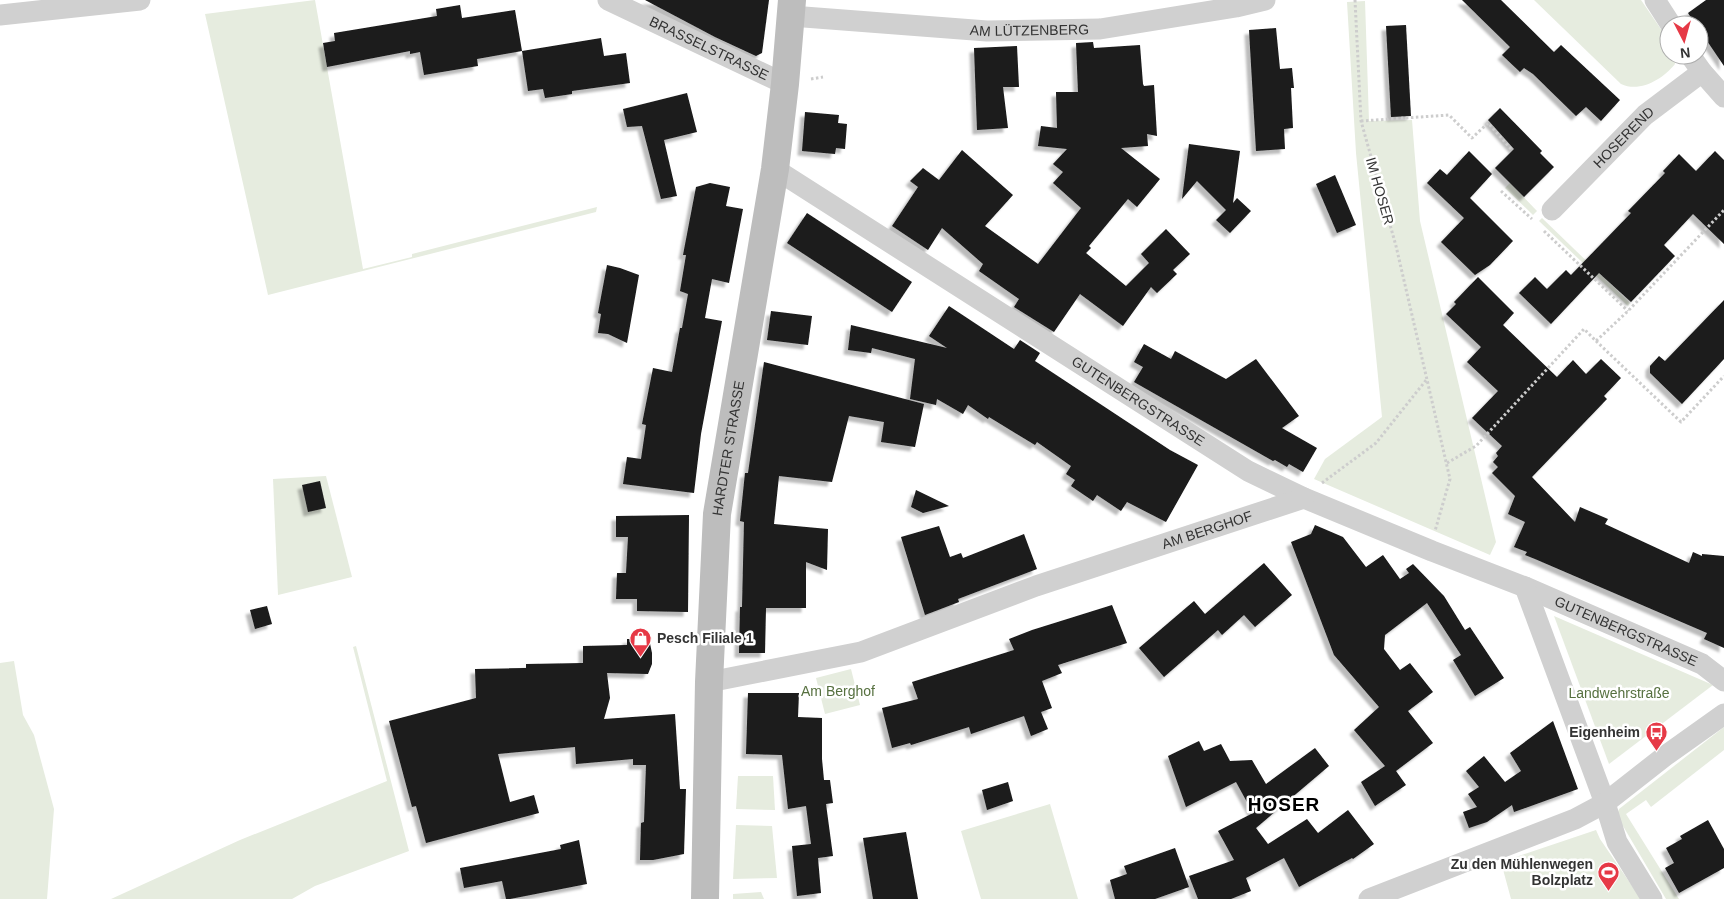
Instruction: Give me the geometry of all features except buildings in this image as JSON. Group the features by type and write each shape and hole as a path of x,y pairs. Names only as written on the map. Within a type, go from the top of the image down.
{"main road":[{"name":"HARDTER STRASSE","path":"705,899 708,682 717,514 774,169 785,84 791,8"}],"street":[{"path":"0,15 140,0"},
{"name":"BRASSELSTRASSE","path":"608,0 785,84"},
{"name":"AM LÜTZENBERG","path":"791,8 987,31 1100,29 1236,7 1265,0"},
{"path":"1656,0 1665,15"},
{"name":"HOSEREND","path":"1546,218 1695,65"},
{"name":"HOSEREND","path":"1697,65 1724,97"},
{"name":"GUTENBERGSTRASSE","path":"774,169 1248,471 1304,498 1525,587 1702,664 1724,681"},
{"name":"AM BERGHOF","path":"708,682 861,652 1036,586 1304,498"},
{"name":"GUTENBERGSTRASSE","path":"1525,587 1605,803 1617,842 1652,899"},
{"path":"1369,899 1575,819 1605,803 1665,756 1724,714"}],"path":[{"name":"IM HOSER","path":"1355,0 1361,121 1396,246 1450,479 1432,551"},
{"path":"1361,121 1448,115 1472,138 1488,123 1511,150"},
{"path":"1501,191 1533,220"},
{"path":"1596,341 1628,311 1724,210"},
{"path":"1546,218 1628,311"},
{"path":"1447,463 1476,446 1584,329 1681,422 1724,376"},
{"path":"1304,498 1376,443 1428,378"}],"green space":[{"path":"315,0 363,269 412,257 412,254 597,207 596,212 268,295 205,14"},
{"path":"1534,0 1641,0 1659,26 1659,65 1674,65 1664,75 1643,86 1636,87 1621,84"},
{"path":"1365,1 1369,121 1412,120 1420,221 1496,542 1490,555 1314,479 1325,459 1382,417 1356,153 1347,2"},
{"path":"1510,183 1537,211 1533,215 1505,188"},
{"path":"1542,218 1630,303 1628,306 1539,221"},
{"path":"326,476 352,577 278,595 273,479"},
{"name":"Landwehrstraße","path":"1554,616 1713,685 1609,764"},
{"path":"356,646 409,851 315,886 292,899 111,899 240,840 387,781 353,647"},
{"path":"14,661 23,715 34,735 54,809 47,899 0,899 0,663"},
{"name":"Am Berghof","path":"851,669 860,705 825,714 816,678"},
{"path":"1724,727 1724,750 1651,807 1646,800 1626,814 1679,899 1666,899 1623,826 1616,818 1619,809"},
{"path":"738,776 773,776 775,810 736,809"},
{"path":"1050,804 1078,899 981,899 961,831"},
{"path":"736,825 772,826 777,878 733,879"},
{"path":"1596,830 1600,839 1641,899 1511,899 1501,862"},
{"path":"761,892 764,899 733,899 733,894"}],"place":[{"name":"Pesch Filiale 1","path":"641,657"},
{"name":"Eigenheim","path":"1656,751"},
{"name":"Zu den Mühlenwegen Bolzplatz","path":"1609,891"}],"district":[{"name":"HOSER","path":"1284,804"}]}
